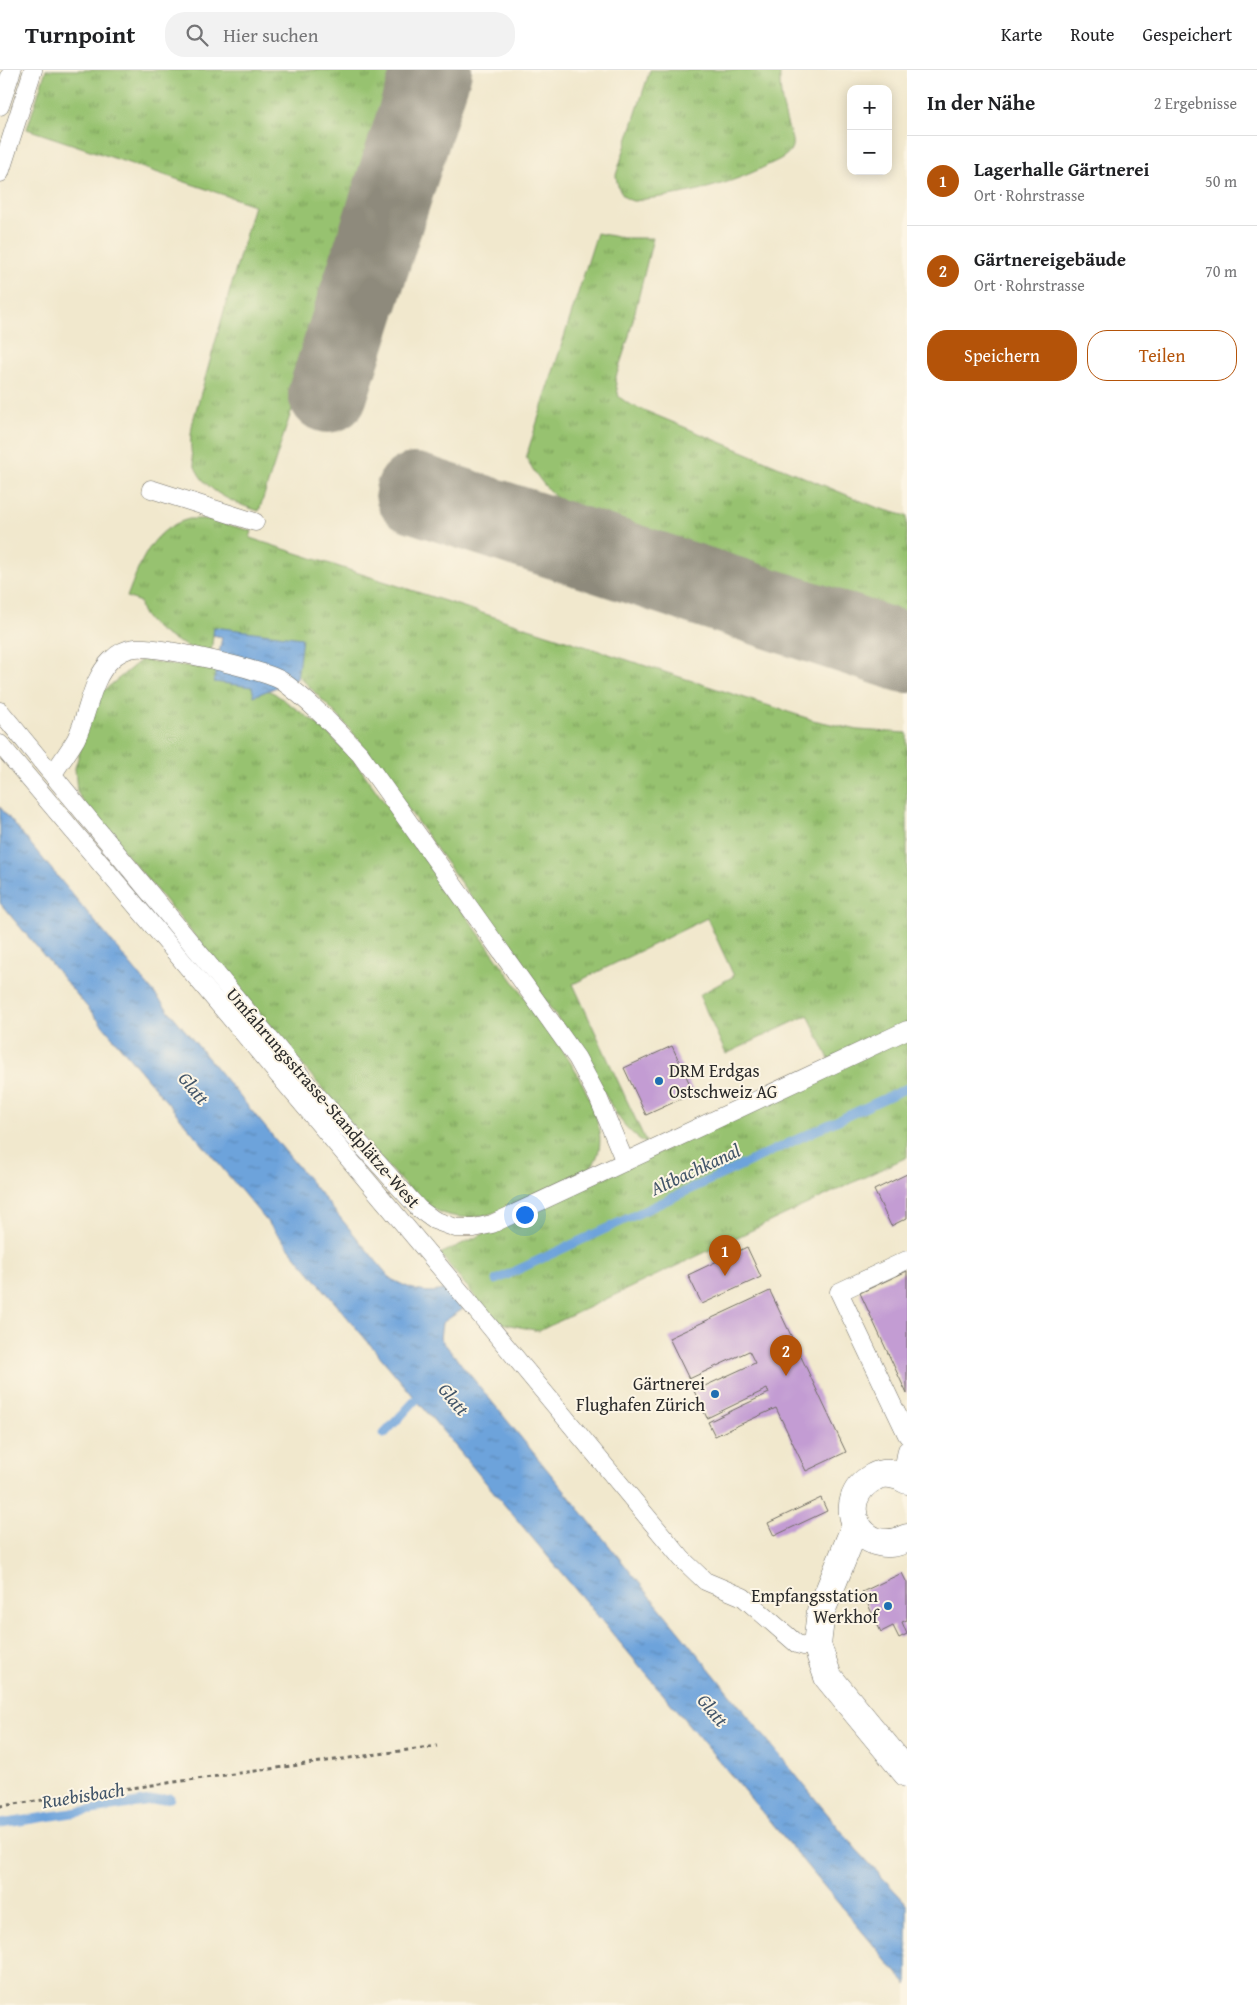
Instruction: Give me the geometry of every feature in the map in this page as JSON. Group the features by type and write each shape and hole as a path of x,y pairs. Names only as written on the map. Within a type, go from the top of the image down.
{"street":[{"path":"904,1478 890,1473 877,1475 866,1481 858,1490 852,1507 856,1525 863,1535 874,1542 885,1544 898,1543 907,1538"},
{"path":"856,1525 821,1611 817,1646 828,1677 907,1773"}],"lane":[{"path":"0,106 12,70"},
{"path":"0,173 33,70"},
{"path":"150,490 255,522"},
{"path":"53,774 76,739 100,676 112,660 123,652 136,648 168,651 253,670 281,680 326,718 360,754 572,1050 598,1097 625,1162"},
{"name":"Umfahrungsstrasse-Standplätze-West","path":"0,711 313,1091 426,1215 451,1227 465,1229 483,1227 907,1030"},
{"path":"0,744 486,1322 682,1560 705,1581 743,1597 797,1644 817,1646"},
{"path":"907,1260 840,1292 907,1435"},
{"path":"904,1478 907,1450"}],"path":[{"path":"0,1806 437,1746"}],"green space":[{"path":"46,70 402,70 259,511 227,498 204,481 196,470 192,456 191,440 193,421 254,205 27,129"},
{"path":"650,70 780,70 781,93 792,140 790,152 776,161 740,178 709,188 632,201 624,196 620,190 616,175"},
{"path":"597,233 623,238 653,238 629,336 615,380 619,397 629,404 878,508 907,516 907,619 862,614 833,606 789,591 790,586 596,524 564,505 547,488 526,457"},
{"path":"189,519 206,519 252,531 250,538 813,720 858,730 907,733 907,1023 829,1059 808,1015 726,1054 699,995 734,976 707,918 573,984 647,1144 637,1137 619,1118 588,1061 361,743 340,718 286,663 232,638 213,635 211,654 191,648 156,628 142,611 140,602 127,597 142,560 156,539 176,524"},
{"path":"141,660 217,670 274,693 324,729 354,760 562,1049 578,1075 593,1108 600,1142 597,1157 588,1170 573,1179 511,1207 481,1216 466,1217 451,1216 436,1210 416,1196 386,1165 87,807 77,792 75,768 96,697"},
{"path":"907,1037 907,1157 539,1331 496,1322 440,1254"}],"water":[{"path":"214,627 302,638 297,679 254,696 252,687 214,682 222,637 213,635"},
{"name":"Glatt","path":"0,807 391,1279 424,1292 446,1289 463,1309 442,1323 440,1338 856,1849 907,1904 907,1985 0,903"}],"building":[{"name":"DRM Erdgas Ostschweiz AG","path":"672,1046 694,1093 646,1115 624,1068"},
{"path":"907,1174 907,1218 891,1226 874,1190"},
{"path":"747,1247 761,1277 702,1304 688,1275"},
{"path":"907,1271 907,1394 860,1293"},
{"path":"770,1291 846,1452 806,1471 776,1408 715,1436 708,1422 769,1393 767,1389 707,1418 694,1391 755,1363 749,1351 689,1379 669,1338"},
{"path":"821,1498 827,1511 774,1536 768,1523"},
{"name":"Empfangsstation Werkhof","path":"902,1573 907,1583 907,1620 902,1622 907,1634 899,1638 893,1626 881,1632 862,1592"}],"waterway":[{"name":"Altbachkanal","path":"496,1280 907,1088"},
{"name":"Ruebisbach","path":"384,1434 423,1392"},
{"name":"Ruebisbach","path":"0,1824 170,1798"}],"taxiway":[{"path":"328,393 432,70"},
{"path":"415,493 906,653"}],"place":[{"name":"DRM Erdgas Ostschweiz AG","path":"659,1081"},
{"name":"Lagerhalle Gärtnerei","path":"725,1276"},
{"name":"Gärtnereigebäude","path":"786,1376"},
{"name":"Gärtnerei Flughafen Zürich","path":"715,1394"},
{"name":"Empfangsstation Werkhof","path":"888,1606"}]}
